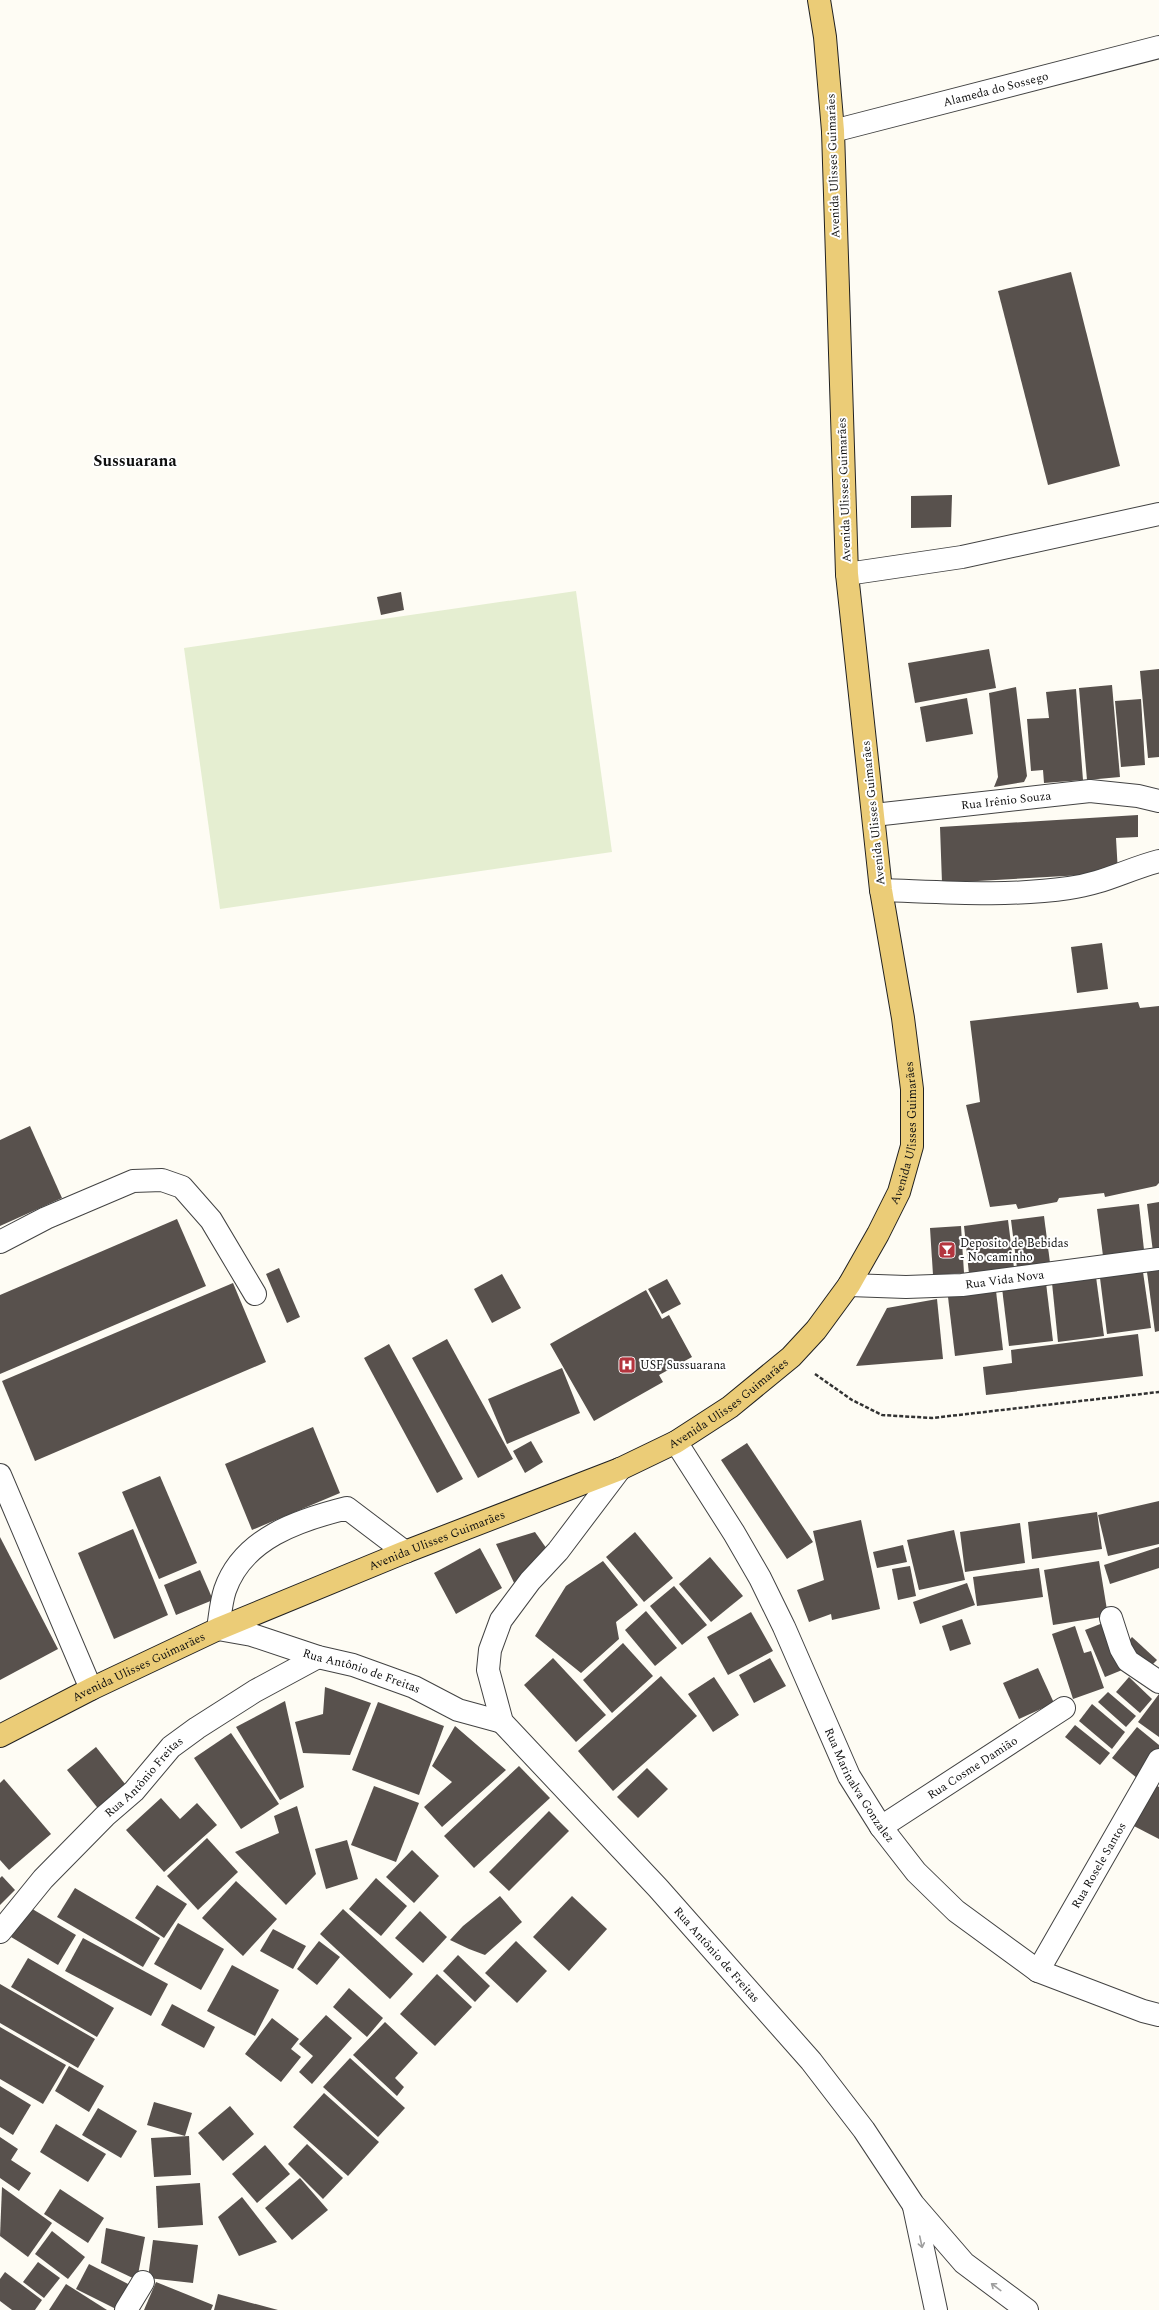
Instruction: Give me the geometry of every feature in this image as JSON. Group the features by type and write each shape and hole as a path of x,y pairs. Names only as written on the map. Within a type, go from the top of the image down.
{"main road":[{"name":"Avenida Ulisses Guimarães","path":"0,1736 90,1689 218,1629 405,1552 620,1469 676,1442 730,1407 791,1357 816,1330 848,1285 878,1234 899,1192 912,1146 911,1082 903,1018 881,890 847,574 833,131 825,37 819,0"}],"street":[{"name":"Alameda do Sossego","path":"833,131 1159,47"},
{"path":"847,574 962,557 1159,514"},
{"name":"Rua Irênio Souza","path":"874,815 1090,791 1149,795 1159,802"},
{"path":"881,890 1009,892 1070,888 1106,881 1142,865 1159,861"},
{"path":"0,1242 46,1218 133,1181 162,1180 182,1186 211,1220 255,1294"},
{"name":"Rua Vida Nova","path":"848,1285 962,1285 1159,1259"},
{"name":"Rua Marinalva Gonzalez","path":"676,1442 734,1533 760,1578 784,1627 849,1776 881,1827 916,1872 956,1912 1038,1971 1142,2011 1159,2015"},
{"name":"Rua Antônio de Freitas","path":"620,1469 558,1551 530,1581 501,1620 490,1650 488,1670 502,1722 658,1888 811,2061 864,2130 913,2204 964,2263 1027,2310"},
{"path":"0,1475 90,1689"},
{"path":"218,1629 225,1590 236,1567 251,1550 276,1532 326,1513 347,1508 405,1552"},
{"path":"1111,1618 1121,1650 1128,1661 1159,1682"},
{"name":"Rua Antônio de Freitas","path":"218,1629 252,1635 318,1657 382,1675 414,1687 458,1710 502,1722"},
{"name":"Rua Antônio Freitas","path":"0,1932 43,1879 106,1816 134,1791 171,1747 197,1728 255,1691 318,1657"},
{"name":"Rua Cosme Damião","path":"881,1827 1064,1708"},
{"name":"Rua Rosele Santos","path":"1038,1971 1159,1760"},
{"name":"Rua Antônio de Freitas","path":"913,2204 936,2310"},
{"path":"126,2310 143,2282"},
{"path":"1000,2310 1021,2310"}],"path":[{"path":"791,1357 852,1400 882,1414 932,1418 1159,1392"}],"green space":[{"path":"576,591 612,852 220,909 184,648"}],"building":[{"path":"1071,272 1120,466 1048,485 998,291"},
{"path":"952,495 951,527 911,528 911,496"},
{"path":"401,592 404,610 381,615 377,597"},
{"path":"989,649 996,688 915,703 908,663"},
{"path":"1159,669 1159,757 1148,758 1140,671"},
{"path":"1112,685 1120,777 1087,780 1079,688"},
{"path":"1016,687 1027,776 1024,782 994,787 998,777 989,693"},
{"path":"1076,689 1083,780 1044,783 1043,770 1031,771 1027,719 1049,718 1046,692"},
{"path":"967,698 973,734 926,742 920,707"},
{"path":"1141,699 1145,765 1121,767 1115,701"},
{"path":"1138,815 1138,837 1116,838 1118,873 942,883 940,827"},
{"path":"1102,943 1108,989 1077,993 1071,947"},
{"path":"1138,1002 1140,1008 1159,1006 1159,1183 1156,1186 1105,1197 1104,1193 1059,1198 1057,1202 1018,1209 1016,1204 990,1207 966,1105 980,1102 970,1021"},
{"path":"30,1126 62,1198 0,1226 0,1140"},
{"path":"1159,1202 1159,1251 1153,1252 1147,1204"},
{"path":"1139,1204 1144,1250 1103,1256 1097,1209"},
{"path":"1044,1216 1050,1263 1017,1268 1011,1220"},
{"path":"177,1219 206,1286 0,1374 0,1295"},
{"path":"1008,1220 1014,1268 969,1274 964,1226"},
{"name":"Deposito de Bebidas - No caminho","path":"961,1226 964,1273 933,1275 930,1228"},
{"path":"279,1268 300,1317 287,1323 266,1274"},
{"path":"1159,1270 1159,1331 1155,1332 1147,1272"},
{"path":"1143,1272 1151,1328 1107,1334 1100,1278"},
{"path":"502,1274 521,1308 492,1323 474,1289"},
{"path":"1096,1277 1104,1336 1058,1342 1052,1283"},
{"path":"667,1279 681,1304 662,1314 648,1289"},
{"path":"233,1283 266,1362 35,1461 2,1381"},
{"path":"1046,1283 1053,1341 1009,1346 1002,1288"},
{"path":"646,1290 662,1319 669,1315 692,1357 659,1375 663,1382 594,1421 550,1344"},
{"path":"996,1291 1003,1350 955,1356 948,1297"},
{"path":"937,1299 943,1359 856,1366 887,1308"},
{"path":"1138,1334 1143,1376 986,1395 983,1367 1012,1363 1011,1350"},
{"path":"447,1339 513,1459 478,1478 412,1358"},
{"path":"389,1344 463,1479 437,1493 364,1358"},
{"path":"562,1368 580,1413 507,1444 488,1399"},
{"path":"313,1427 340,1493 252,1530 225,1464"},
{"path":"531,1441 543,1462 525,1473 513,1451"},
{"path":"747,1443 813,1542 787,1559 721,1460"},
{"path":"160,1476 197,1563 159,1579 122,1492"},
{"path":"1159,1501 1159,1544 1108,1556 1098,1515"},
{"path":"1097,1512 1102,1549 1032,1559 1028,1522"},
{"path":"861,1520 880,1609 832,1620 831,1614 809,1622 797,1590 824,1580 813,1531"},
{"path":"1020,1523 1025,1563 965,1572 960,1532"},
{"path":"133,1529 168,1615 114,1639 78,1553"},
{"path":"954,1530 965,1580 919,1590 907,1540"},
{"path":"535,1532 549,1552 515,1585 496,1544"},
{"path":"635,1532 673,1578 644,1602 606,1557"},
{"path":"0,1537 58,1649 0,1680"},
{"path":"903,1545 907,1562 877,1568 873,1552"},
{"path":"1159,1547 1159,1568 1110,1584 1104,1565"},
{"path":"480,1548 502,1588 456,1614 434,1573"},
{"path":"710,1557 743,1596 711,1622 679,1584"},
{"path":"603,1561 638,1605 616,1622 619,1639 581,1673 535,1636 566,1586"},
{"path":"1099,1561 1108,1616 1053,1625 1044,1570"},
{"path":"910,1566 916,1596 898,1600 892,1569"},
{"path":"1039,1568 1043,1597 977,1606 973,1577"},
{"path":"200,1570 213,1600 176,1615 164,1585"},
{"path":"967,1583 975,1605 920,1624 913,1602"},
{"path":"674,1586 707,1625 682,1645 650,1606"},
{"path":"646,1611 677,1648 655,1666 625,1630"},
{"path":"751,1612 773,1651 728,1675 707,1637"},
{"path":"962,1619 971,1644 950,1651 942,1626"},
{"path":"1108,1621 1127,1668 1105,1677 1085,1630"},
{"path":"1075,1626 1084,1653 1091,1651 1104,1688 1073,1699 1052,1634"},
{"path":"1132,1637 1157,1660 1147,1670 1123,1648"},
{"path":"623,1643 653,1676 612,1713 583,1680"},
{"path":"553,1658 606,1715 576,1742 524,1685"},
{"path":"770,1658 786,1686 754,1703 739,1675"},
{"path":"1038,1668 1054,1703 1019,1719 1003,1683"},
{"path":"661,1676 697,1716 613,1791 578,1751"},
{"path":"714,1677 739,1715 713,1732 688,1694"},
{"path":"1129,1677 1152,1699 1140,1713 1116,1692"},
{"path":"325,1687 371,1703 350,1755 303,1753 295,1722 323,1714"},
{"path":"1108,1692 1136,1716 1126,1727 1098,1702"},
{"path":"1159,1694 1159,1737 1138,1722"},
{"path":"285,1701 304,1787 280,1800 236,1727"},
{"path":"378,1702 444,1726 419,1795 352,1770"},
{"path":"1092,1704 1125,1732 1112,1749 1079,1721"},
{"path":"1075,1725 1110,1753 1100,1765 1065,1737"},
{"path":"455,1726 506,1770 442,1827 424,1807 452,1782 432,1766"},
{"path":"1137,1727 1159,1745 1159,1750 1137,1778 1112,1758"},
{"path":"231,1733 279,1804 241,1829 194,1758"},
{"path":"96,1747 129,1789 101,1812 67,1770"},
{"path":"519,1766 550,1798 474,1868 444,1836"},
{"path":"647,1768 668,1789 638,1818 617,1797"},
{"path":"4,1779 51,1834 9,1870 0,1860 0,1783"},
{"path":"1152,1783 1159,1787 1159,1839 1130,1824"},
{"path":"374,1786 419,1803 396,1862 351,1845"},
{"path":"161,1798 180,1819 197,1803 217,1825 164,1872 126,1830"},
{"path":"297,1806 316,1874 286,1905 235,1852 279,1833 274,1816"},
{"path":"549,1811 569,1831 509,1891 489,1872"},
{"path":"207,1838 238,1872 198,1910 167,1876"},
{"path":"347,1840 358,1879 326,1889 315,1849"},
{"path":"412,1850 439,1876 414,1903 386,1877"},
{"path":"2,1876 15,1890 0,1905 0,1878"},
{"path":"376,1878 407,1906 381,1936 349,1909"},
{"path":"236,1881 277,1919 243,1956 202,1918"},
{"path":"157,1885 187,1904 164,1938 135,1918"},
{"path":"75,1888 160,1938 143,1967 57,1917"},
{"path":"500,1896 522,1922 485,1955 450,1940 463,1926"},
{"path":"572,1896 607,1929 569,1971 533,1937"},
{"path":"29,1907 76,1935 58,1965 11,1937"},
{"path":"343,1909 413,1974 390,1999 320,1934"},
{"path":"420,1911 447,1937 423,1963 395,1938"},
{"path":"178,1923 224,1949 201,1990 154,1964"},
{"path":"273,1929 306,1946 293,1969 260,1951"},
{"path":"83,1938 168,1984 151,2016 65,1971"},
{"path":"319,1941 340,1957 317,1985 297,1969"},
{"path":"516,1941 547,1971 517,2003 485,1973"},
{"path":"458,1955 490,1986 475,2002 443,1971"},
{"path":"28,1958 114,2008 97,2037 11,1987"},
{"path":"232,1965 279,1990 255,2036 207,2011"},
{"path":"437,1974 472,2007 435,2046 400,2014"},
{"path":"0,1984 95,2039 78,2068 0,2023"},
{"path":"349,1988 383,2018 367,2037 333,2007"},
{"path":"172,2004 215,2027 204,2048 161,2025"},
{"path":"326,2015 352,2038 312,2084 299,2072 313,2056 299,2044"},
{"path":"272,2018 299,2039 291,2049 301,2057 281,2082 245,2054"},
{"path":"385,2022 418,2053 395,2078 404,2087 397,2096 353,2055"},
{"path":"0,2027 66,2065 43,2104 0,2079"},
{"path":"350,2058 405,2108 378,2137 323,2087"},
{"path":"69,2066 104,2086 89,2112 55,2091"},
{"path":"0,2086 31,2105 13,2135 0,2127"},
{"path":"324,2093 379,2142 348,2176 293,2127"},
{"path":"154,2102 192,2113 185,2136 147,2125"},
{"path":"230,2106 254,2134 223,2161 198,2133"},
{"path":"98,2108 137,2131 121,2158 82,2135"},
{"path":"56,2124 106,2154 88,2182 40,2152"},
{"path":"189,2136 191,2175 154,2177 151,2138"},
{"path":"0,2137 18,2149 11,2160 31,2173 19,2191 0,2178"},
{"path":"307,2144 343,2178 323,2199 288,2164"},
{"path":"265,2145 290,2174 257,2203 232,2174"},
{"path":"300,2178 328,2210 292,2240 265,2208"},
{"path":"200,2183 203,2225 158,2228 156,2186"},
{"path":"2,2187 52,2223 28,2257 0,2236"},
{"path":"60,2189 104,2218 88,2243 44,2214"},
{"path":"242,2197 277,2242 239,2256 218,2217"},
{"path":"106,2228 145,2237 137,2280 101,2263"},
{"path":"52,2231 85,2257 68,2279 35,2254"},
{"path":"153,2240 198,2245 193,2283 148,2278"},
{"path":"38,2262 60,2278 44,2298 23,2282"},
{"path":"89,2264 134,2287 118,2310 76,2289"},
{"path":"5,2272 42,2300 35,2310 12,2310 0,2301 0,2279"},
{"path":"156,2282 213,2305 211,2310 144,2310"},
{"path":"66,2284 107,2310 49,2310"},
{"path":"218,2294 278,2310 214,2310"}],"place":[{"name":"Deposito de Bebidas - No caminho","path":"947,1250"},
{"name":"USF Sussuarana","path":"627,1365"}],"district":[{"name":"Sussuarana","path":"135,460"}]}
